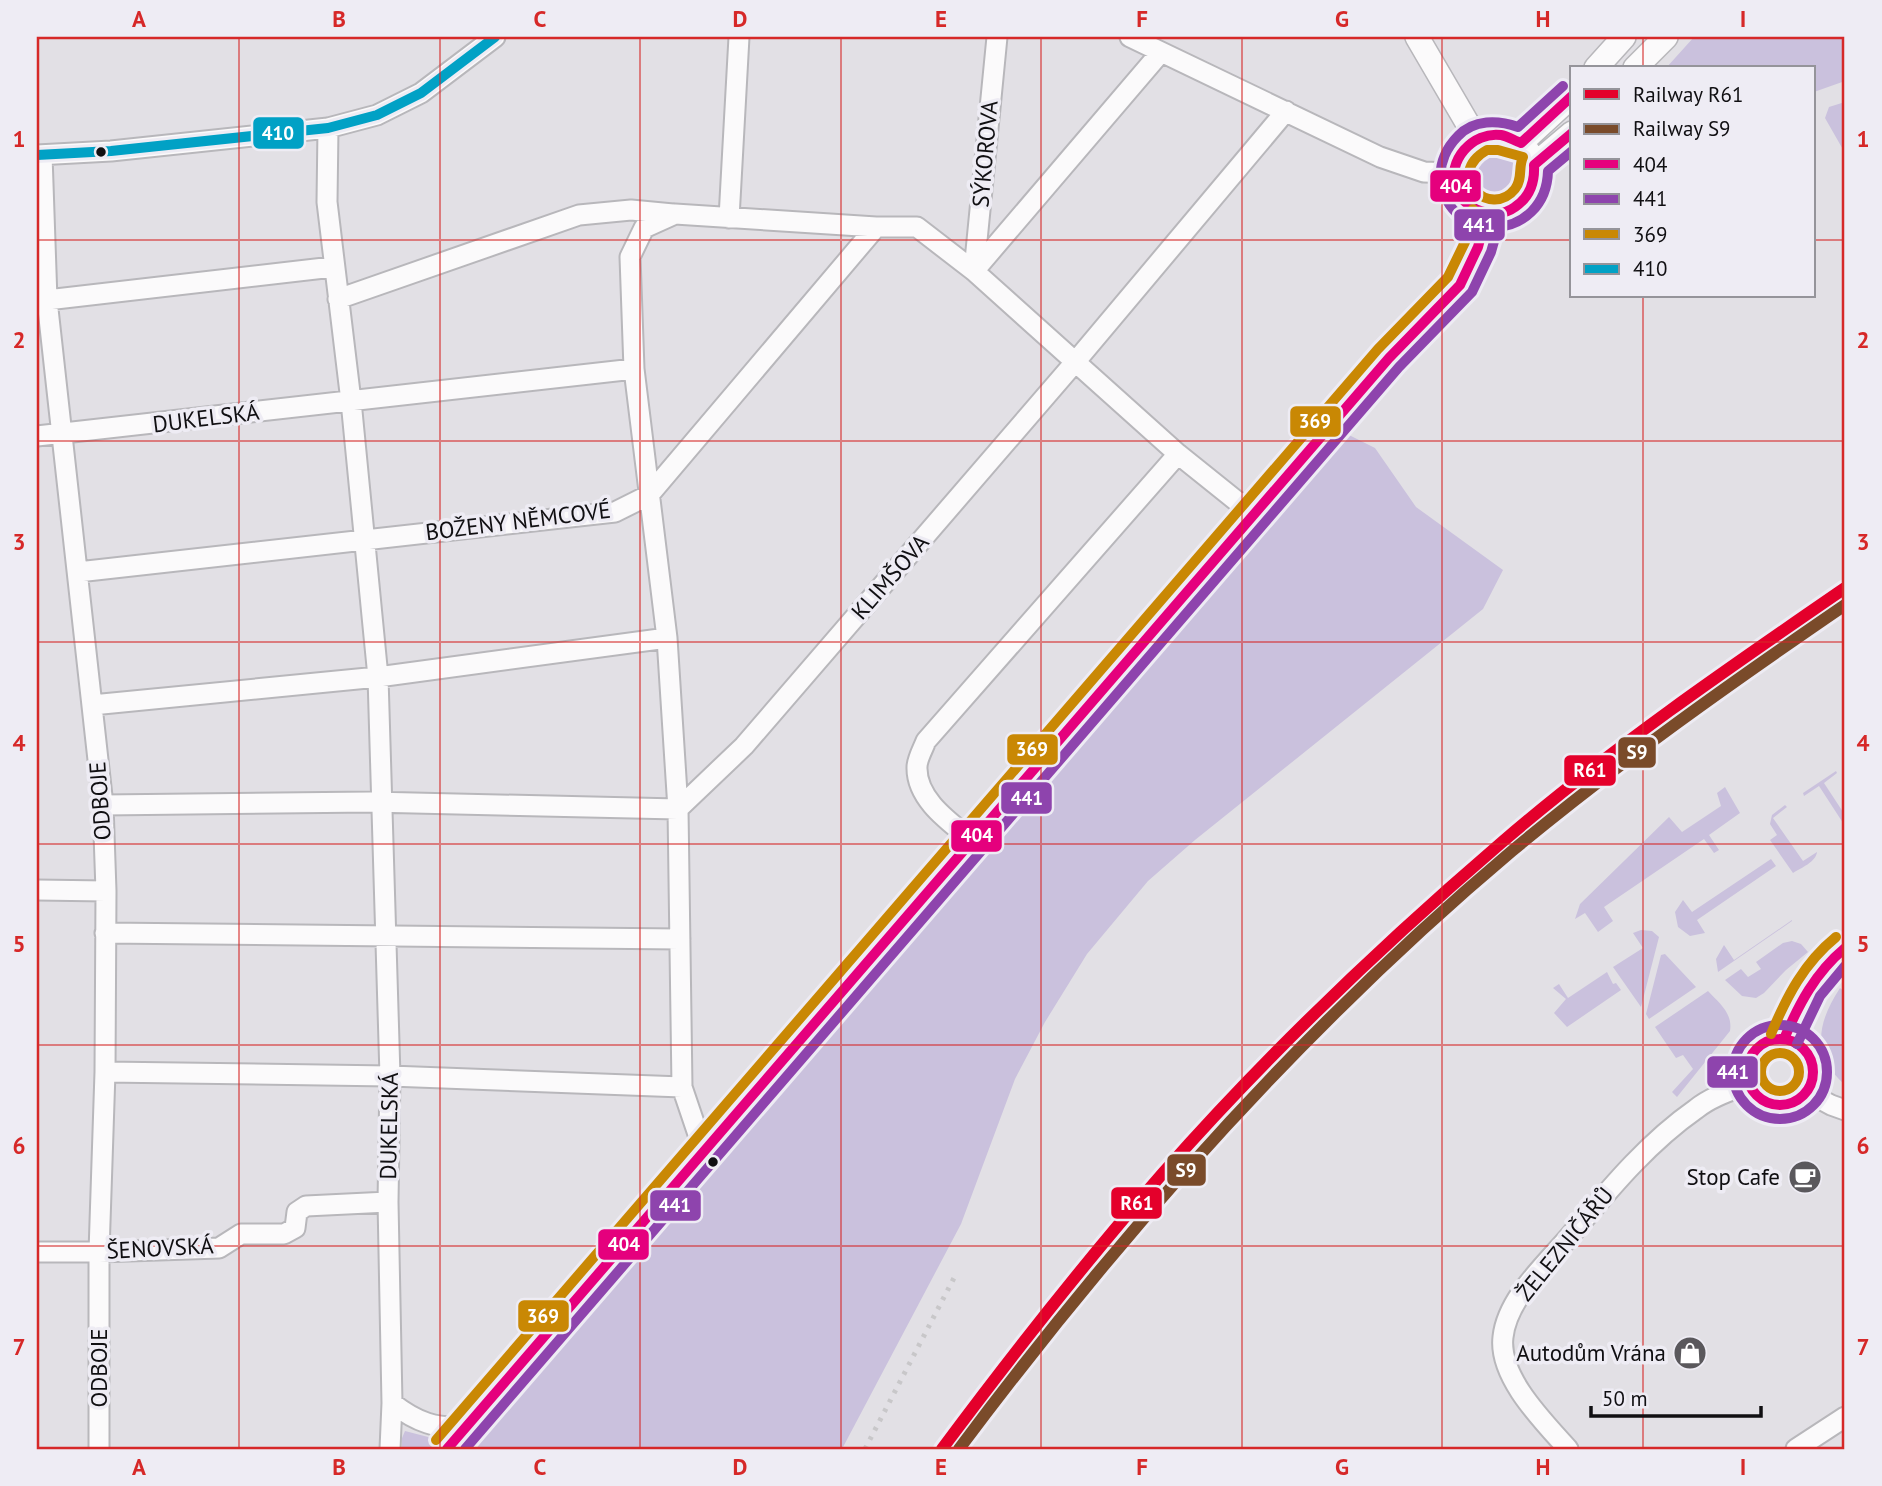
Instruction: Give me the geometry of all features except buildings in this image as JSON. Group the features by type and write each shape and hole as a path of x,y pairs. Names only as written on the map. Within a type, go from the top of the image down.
{"street":[{"path":"39,155 111,151 328,128 377,115 421,93 495,37"},
{"path":"729,218 739,37"},
{"name":"SÝKOROVA","path":"974,271 997,37"},
{"path":"1130,37 1380,156 1424,172 1454,173"},
{"path":"1416,37 1476,138"},
{"path":"1599,66 1624,37"},
{"path":"1637,66 1666,37"},
{"path":"974,271 1161,52"},
{"path":"1521,143 1570,98"},
{"name":"KLIMŠOVA","path":"678,809 744,746 1076,361 1286,111"},
{"name":"DUKELSKÁ","path":"328,128 327,202 351,401 378,677 390,1076 390,1449"},
{"path":"1496,134 1509,136 1521,143 1534,166 1534,184 1522,203 1500,214 1487,214 1464,201 1457,189 1454,173 1461,151 1476,138 1496,134"},
{"path":"1534,166 1570,135"},
{"name":"ODBOJE","path":"39,155 47,300 103,805 106,891 105,1072 99,1252 99,1449"},
{"path":"338,299 579,215 631,210 876,227 917,227 974,271 1178,454 1254,515"},
{"path":"675,214 644,228 630,257 634,369 667,638 678,809 682,1087 704,1152"},
{"path":"447,1449 1389,358 1460,285 1478,247 1487,214"},
{"name":"BOŽENY NĚMCOVÉ","path":"78,572 615,512 649,495 876,227"},
{"path":"47,300 333,267"},
{"name":"DUKELSKÁ","path":"37,436 634,369"},
{"path":"972,841 934,808 921,789 917,767 926,741 1178,454"},
{"path":"92,705 378,677 667,638"},
{"path":"103,805 382,803 678,809"},
{"path":"37,890 106,891"},
{"path":"105,933 680,939"},
{"path":"1784,1039 1800,1045 1811,1059 1813,1076 1807,1092 1793,1103 1775,1105 1758,1098 1748,1084 1747,1065 1756,1049 1770,1040 1784,1039"},
{"path":"105,1072 390,1076 682,1087"},
{"name":"ŽELEZNIČÁŘŮ","path":"1568,1449 1536,1413 1509,1369 1503,1351 1503,1337 1509,1314 1526,1288 1557,1251 1619,1178 1652,1145 1696,1109 1724,1093 1748,1084"},
{"path":"1807,1092 1845,1110"},
{"name":"ŠENOVSKÁ","path":"37,1252 219,1248 241,1234 284,1234 295,1228 297,1212 306,1206 388,1202"},
{"path":"392,1403 420,1422 444,1427 468,1426"},
{"path":"1796,1449 1845,1417"}],"shaded area":[{"path":"1694,37 1845,37 1845,81 1815,92 1815,66 1668,66"},
{"path":"1845,102 1845,153 1825,118 1829,107"},
{"path":"1495,146 1515,154 1523,174 1515,194 1495,202 1475,194 1467,174 1475,154"},
{"path":"1343,432 1375,448 1416,507 1503,570 1483,609 1195,840 1148,881 1087,954 1045,1022 1015,1079 961,1224 842,1449 470,1449 905,941 1264,534"},
{"path":"1836,771 1837,773 1824,783 1845,815 1845,826 1819,786 1804,796 1803,793"},
{"path":"1725,787 1740,813 1709,835 1719,850 1714,853 1704,839 1604,907 1613,921 1598,932 1585,913 1575,919 1580,904 1669,817 1682,832 1721,806 1717,793"},
{"path":"1785,805 1787,807 1773,818 1803,861 1817,852 1811,862 1793,873 1770,840 1777,835 1770,824 1772,815"},
{"path":"1771,859 1776,866 1697,920 1705,933 1690,936 1678,927 1675,912 1683,900 1692,912"},
{"path":"1792,920 1718,972 1716,959 1724,945 1734,960"},
{"path":"1641,930 1652,931 1659,937 1641,1007 1613,967 1643,948 1633,933"},
{"path":"1792,941 1801,944 1808,952 1756,998 1742,996 1725,980 1741,969 1748,977 1761,969 1756,962 1783,943"},
{"path":"1665,954 1696,987 1649,1019 1646,1014 1661,955"},
{"path":"1607,972 1613,984 1616,983 1621,990 1567,1027 1554,1013 1566,999 1553,988 1559,984 1568,998"},
{"path":"1840,988 1845,992 1845,1085 1827,1062 1821,1038 1826,1014"},
{"path":"1708,991 1727,1014 1730,1031 1677,1097 1672,1092 1693,1069 1683,1055 1676,1058 1655,1027"},
{"path":"405,1431 432,1438 435,1445 432,1449 402,1449"}],"railway":[{"path":"865,1449 955,1276"}],"rail line":[{"name":"R61","path":"942,1449 1105,1240 1163,1173 1284,1044 1369,962 1501,843 1584,775 1845,588"},
{"name":"S9","path":"959,1449 1021,1368 1150,1210 1218,1134 1360,988 1435,918 1552,818 1676,724 1845,605"}],"transit line":[{"name":"410","path":"37,155 111,151 328,128 377,115 421,93 495,37"},
{"name":"441","path":"1563,86 1518,127 1486,122 1464,130 1447,150 1441,167 1441,179 1448,201 1460,216 1477,225 1496,227 1515,223 1531,212 1543,195 1548,171 1570,153"},
{"name":"404","path":"1570,98 1521,143 1501,135 1491,135 1481,138 1464,150 1458,158 1454,178 1460,196 1473,208 1490,213 1499,213 1515,207 1530,189 1534,178 1534,165 1570,135"},
{"name":"369","path":"1487,150 1523,157 1517,185 1505,197 1484,197 1475,190 1470,181 1469,171 1475,160 1487,150"},
{"name":"369","path":"436,1440 1378,349 1448,277 1465,242 1473,209"},
{"name":"404","path":"447,1449 1389,358 1460,285 1478,247 1487,213"},
{"name":"441","path":"465,1449 1399,367 1472,292 1491,252 1501,217"},
{"name":"369","path":"1771,1034 1783,1006 1806,969 1836,937"},
{"name":"404","path":"1784,1039 1809,990 1825,968 1845,948"},
{"name":"441","path":"1797,1044 1820,996 1845,966"},
{"name":"441","path":"1780,1025 1798,1028 1813,1039 1824,1054 1827,1072 1824,1090 1813,1105 1798,1116 1780,1119 1762,1116 1747,1105 1736,1090 1733,1072 1736,1054 1747,1039 1762,1028 1780,1025"},
{"name":"404","path":"1786,1039 1804,1048 1811,1059 1813,1072 1811,1085 1804,1096 1793,1103 1774,1105 1756,1096 1749,1085 1747,1066 1756,1048 1767,1041 1786,1039"},
{"name":"369","path":"1780,1053 1794,1058 1799,1072 1794,1086 1780,1091 1766,1086 1761,1072 1766,1058 1780,1053"}],"place":[{"name":"Stop Cafe","path":"1805,1177"},
{"name":"Autodům Vrána","path":"1690,1353"}]}
